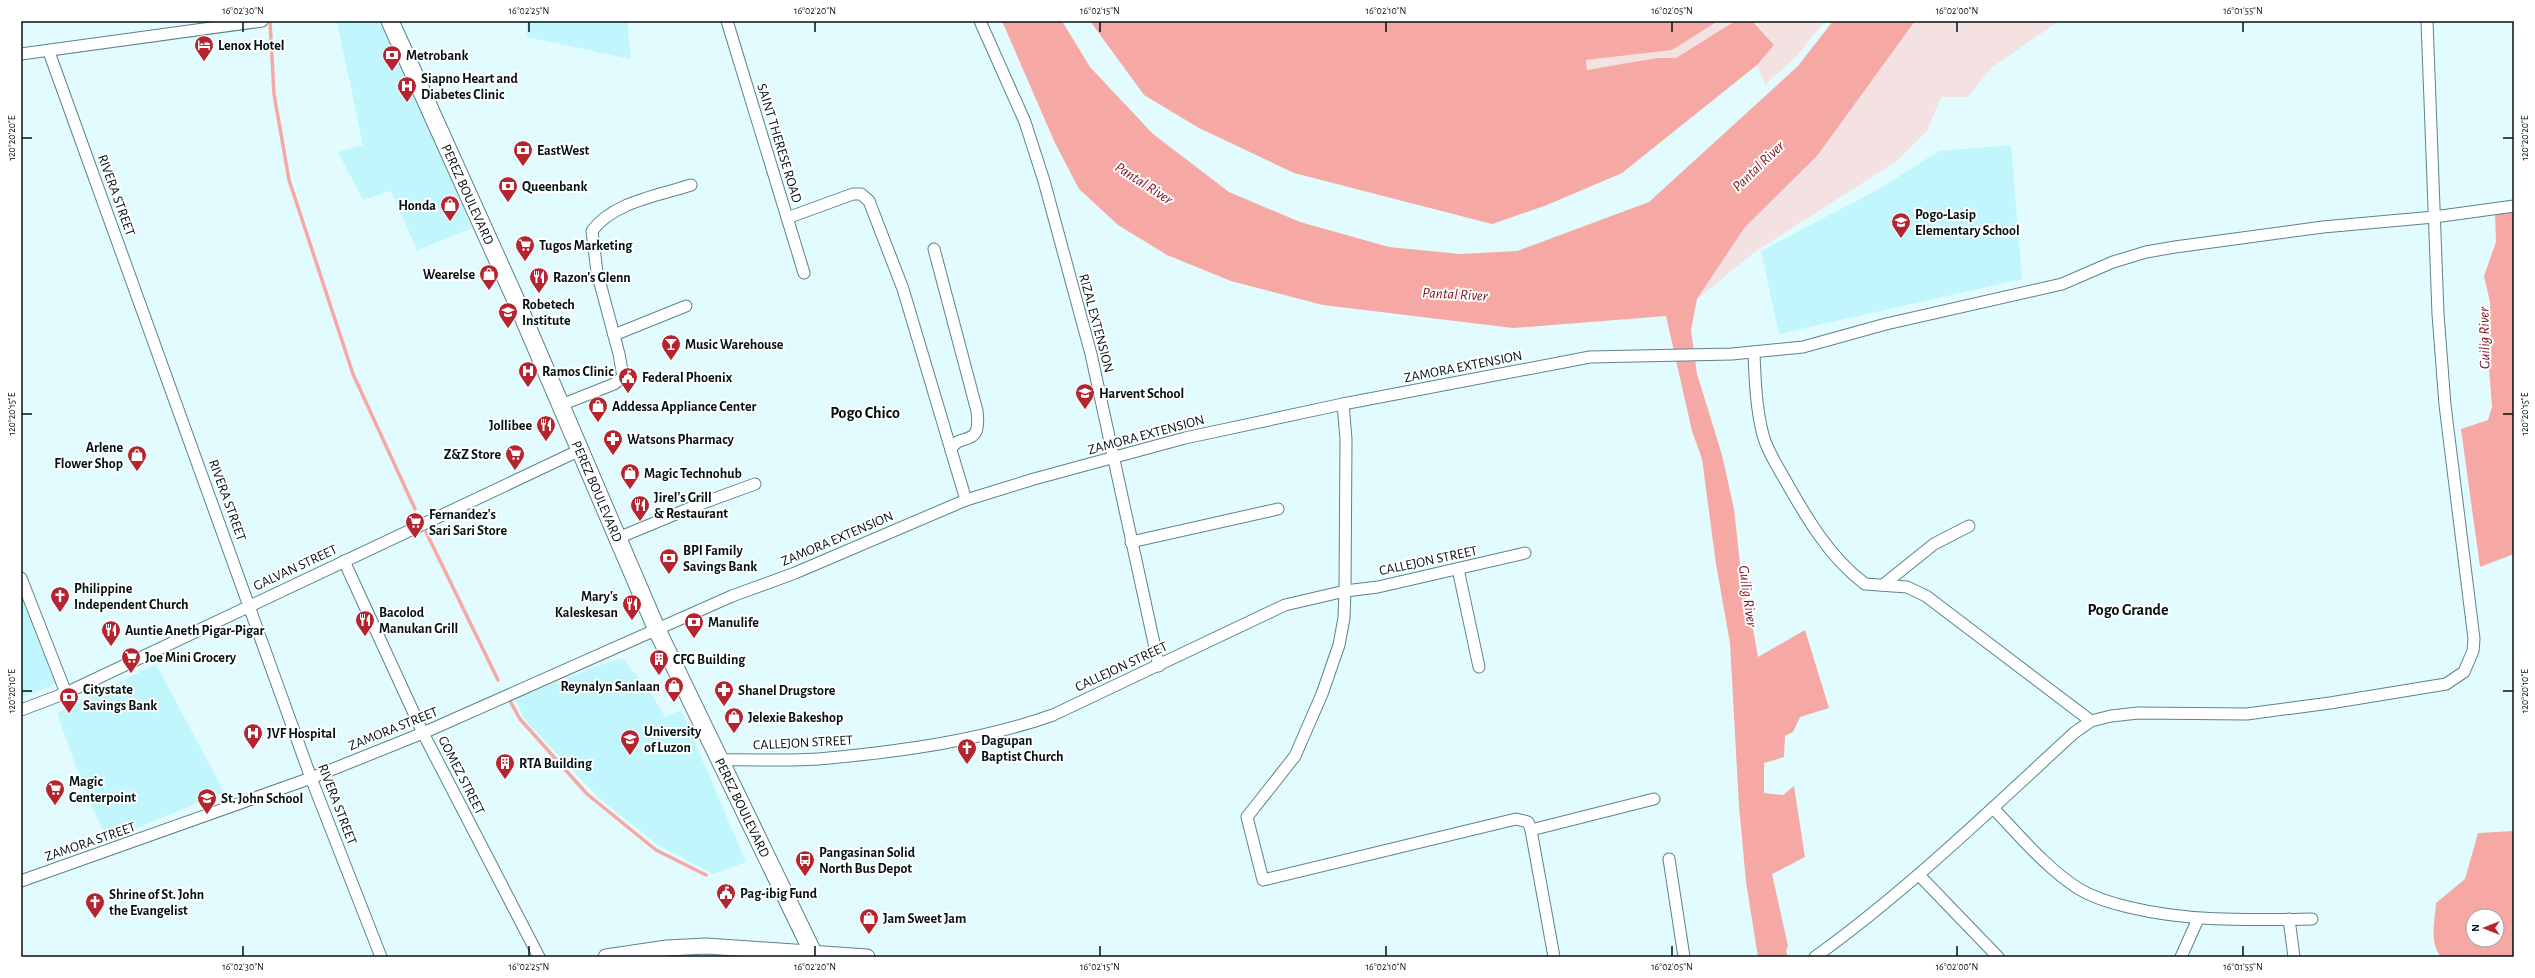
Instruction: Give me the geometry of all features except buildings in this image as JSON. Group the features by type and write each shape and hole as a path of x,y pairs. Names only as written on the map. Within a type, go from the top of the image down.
{"main road":[{"name":"PEREZ BOULEVARD","path":"390,21 514,296 657,630 815,955"}],"street":[{"path":"21,54 49,52 261,21"},
{"name":"SAINT THERESE ROAD","path":"727,21 804,273"},
{"name":"RIZAL EXTENSION","path":"980,21 1025,122 1044,181 1091,354 1158,666"},
{"path":"1815,957 1862,923 1919,875 2074,733 2091,721 2138,713 2247,714 2330,703 2446,684 2464,672 2473,651 2474,639 2445,405 2434,217 2427,21"},
{"name":"RIVERA STREET","path":"49,52 250,605 311,778 381,957"},
{"path":"561,405 622,380 624,373 598,272 592,231 601,219 626,206 691,185"},
{"path":"787,218 852,194 861,194 869,201 903,289 966,500"},
{"name":"ZAMORA EXTENSION","path":"657,630 732,596 795,573 966,500 1034,479 1114,459 1185,438 1343,404 1590,357 1754,353 1803,347 1886,324 2054,286 2113,262 2146,252 2214,240 2323,227 2434,217 2514,206"},
{"path":"934,249 979,422 978,430 974,436 954,445 951,450"},
{"path":"614,335 686,306"},
{"path":"1754,353 1759,414 1763,435 1770,454 1807,518 1827,546 1865,584 1907,586 1926,596 2091,721"},
{"path":"1343,404 1346,439 1344,618 1339,645 1322,694 1295,756 1246,817 1263,880 1516,819 1528,822 1531,830 1554,957"},
{"name":"GALVAN STREET","path":"21,710 66,693 580,450"},
{"path":"618,538 700,504 755,484"},
{"path":"1131,542 1278,509"},
{"path":"1883,585 1934,544 1969,526"},
{"name":"CALLEJON STREET","path":"719,760 828,758 989,734 1053,715 1285,605 1345,591 1378,587 1525,553"},
{"name":"GOMEZ STREET","path":"344,561 423,733 539,957"},
{"path":"1458,569 1478,667"},
{"path":"21,578 66,693"},
{"name":"ZAMORA STREET","path":"21,881 311,778 423,733 657,630"},
{"path":"1531,830 1654,799"},
{"path":"1993,808 2060,876 2080,890 2105,901 2152,913 2198,919 2312,919"},
{"path":"1669,859 1684,957"},
{"path":"1919,875 1998,957"},
{"path":"2181,957 2198,919"},
{"path":"2289,919 2294,957"},
{"path":"606,957 667,948 706,946 815,955 867,957"}],"shaded area":[{"path":"376,21 388,31 472,228 417,250 391,191 363,200 338,152 363,145 337,22"},
{"path":"526,21 627,21 631,59 527,37"},
{"path":"1718,21 1735,21 1676,58 1657,58 1587,70 1586,60 1672,50"},
{"path":"1752,21 1825,21 1796,57 1765,85 1757,65 1774,45"},
{"path":"1915,21 2059,21 1991,68 1968,97 1941,97 1927,131 1897,161 1756,251 1697,299 1745,227 1817,156"},
{"name":"Pogo-Lasip Elementary School","path":"2011,145 2022,279 1779,334 1761,251 1879,189 1939,151"},
{"path":"21,589 58,683 21,698"},
{"name":"University of Luzon","path":"622,658 649,690 665,717 681,710 746,862 713,874 658,845 599,798 525,720 515,699 589,669"},
{"path":"156,664 224,792 108,840 84,790 57,713"}],"water":[{"name":"Pantal River","path":"1002,21 1062,21 1090,67 1153,134 1229,192 1300,222 1389,247 1460,254 1517,251 1649,202 1798,66 1833,21 1915,21 1817,156 1745,227 1697,299 1691,330 1697,374 1722,455 1734,509 1743,591 1752,623 1758,657 1805,630 1829,708 1800,717 1793,732 1785,736 1784,757 1764,763 1764,793 1783,795 1794,786 1805,857 1772,874 1788,946 1786,951 1788,957 1758,957 1746,882 1739,806 1730,643 1716,564 1702,459 1692,431 1666,316 1513,328 1323,305 1231,281 1167,255 1118,225 1079,189 1055,143"},
{"path":"1090,21 1718,21 1672,50 1586,60 1587,70 1657,58 1676,58 1735,21 1752,21 1774,45 1757,65 1622,173 1547,205 1492,224 1294,173 1199,128 1144,95"},
{"path":"2514,211 2514,554 2480,567 2461,429 2488,420 2492,407 2489,368 2490,302 2484,276 2496,242 2495,213"},
{"path":"2514,831 2514,957 2441,957 2437,951 2434,938 2436,903 2465,879 2478,833"}],"waterway":[{"path":"270,21 274,94 289,180 353,374 415,509"},
{"path":"426,532 498,680"},
{"path":"510,701 520,719 587,794 656,850 706,875"}],"place":[{"name":"Lenox Hotel","path":"204,62"},
{"name":"Metrobank","path":"392,72"},
{"name":"Siapno Heart and Diabetes Clinic","path":"407,103"},
{"name":"EastWest","path":"523,167"},
{"name":"Queenbank","path":"508,203"},
{"name":"Honda","path":"450,222"},
{"name":"Pogo-Lasip Elementary School","path":"1901,239"},
{"name":"Tugos Marketing","path":"525,262"},
{"name":"Wearelse","path":"489,291"},
{"name":"Razon's Glenn","path":"539,294"},
{"name":"Robetech Institute","path":"508,329"},
{"name":"Music Warehouse","path":"671,361"},
{"name":"Ramos Clinic","path":"528,388"},
{"name":"Federal Phoenix","path":"628,394"},
{"name":"Harvent School","path":"1085,410"},
{"name":"Addessa Appliance Center","path":"598,423"},
{"name":"Jollibee","path":"546,442"},
{"name":"Watsons Pharmacy","path":"613,456"},
{"name":"Z&Z Store","path":"515,471"},
{"name":"Arlene Flower Shop","path":"137,472"},
{"name":"Magic Technohub","path":"630,490"},
{"name":"Jirel's Grill & Restaurant","path":"640,522"},
{"name":"Fernandez's Sari Sari Store","path":"415,539"},
{"name":"BPI Family Savings Bank","path":"669,575"},
{"name":"Philippine Independent Church","path":"60,613"},
{"name":"Mary's Kaleskesan","path":"632,621"},
{"name":"Bacolod Manukan Grill","path":"365,637"},
{"name":"Manulife","path":"694,639"},
{"name":"Auntie Aneth Pigar-Pigar","path":"111,647"},
{"name":"Joe Mini Grocery","path":"131,674"},
{"name":"CFG Building","path":"659,676"},
{"name":"Reynalyn Sanlaan","path":"674,703"},
{"name":"Shanel Drugstore","path":"724,707"},
{"name":"Citystate Savings Bank","path":"69,714"},
{"name":"Jelexie Bakeshop","path":"734,734"},
{"name":"JVF Hospital","path":"253,750"},
{"name":"University of Luzon","path":"630,756"},
{"name":"Dagupan Baptist Church","path":"967,765"},
{"name":"RTA Building","path":"505,780"},
{"name":"Magic Centerpoint","path":"55,806"},
{"name":"St. John School","path":"207,815"},
{"name":"Pangasinan Solid North Bus Depot","path":"805,877"},
{"name":"Pag-ibig Fund","path":"726,910"},
{"name":"Shrine of St. John the Evangelist","path":"95,919"},
{"name":"Jam Sweet Jam","path":"869,935"}],"district":[{"name":"Pogo Chico","path":"865,412"},
{"name":"Pogo Grande","path":"2128,609"}],"water label":[{"name":"Guilig River","path":"2484,338"},
{"name":"Guilig River","path":"1748,596"}]}
